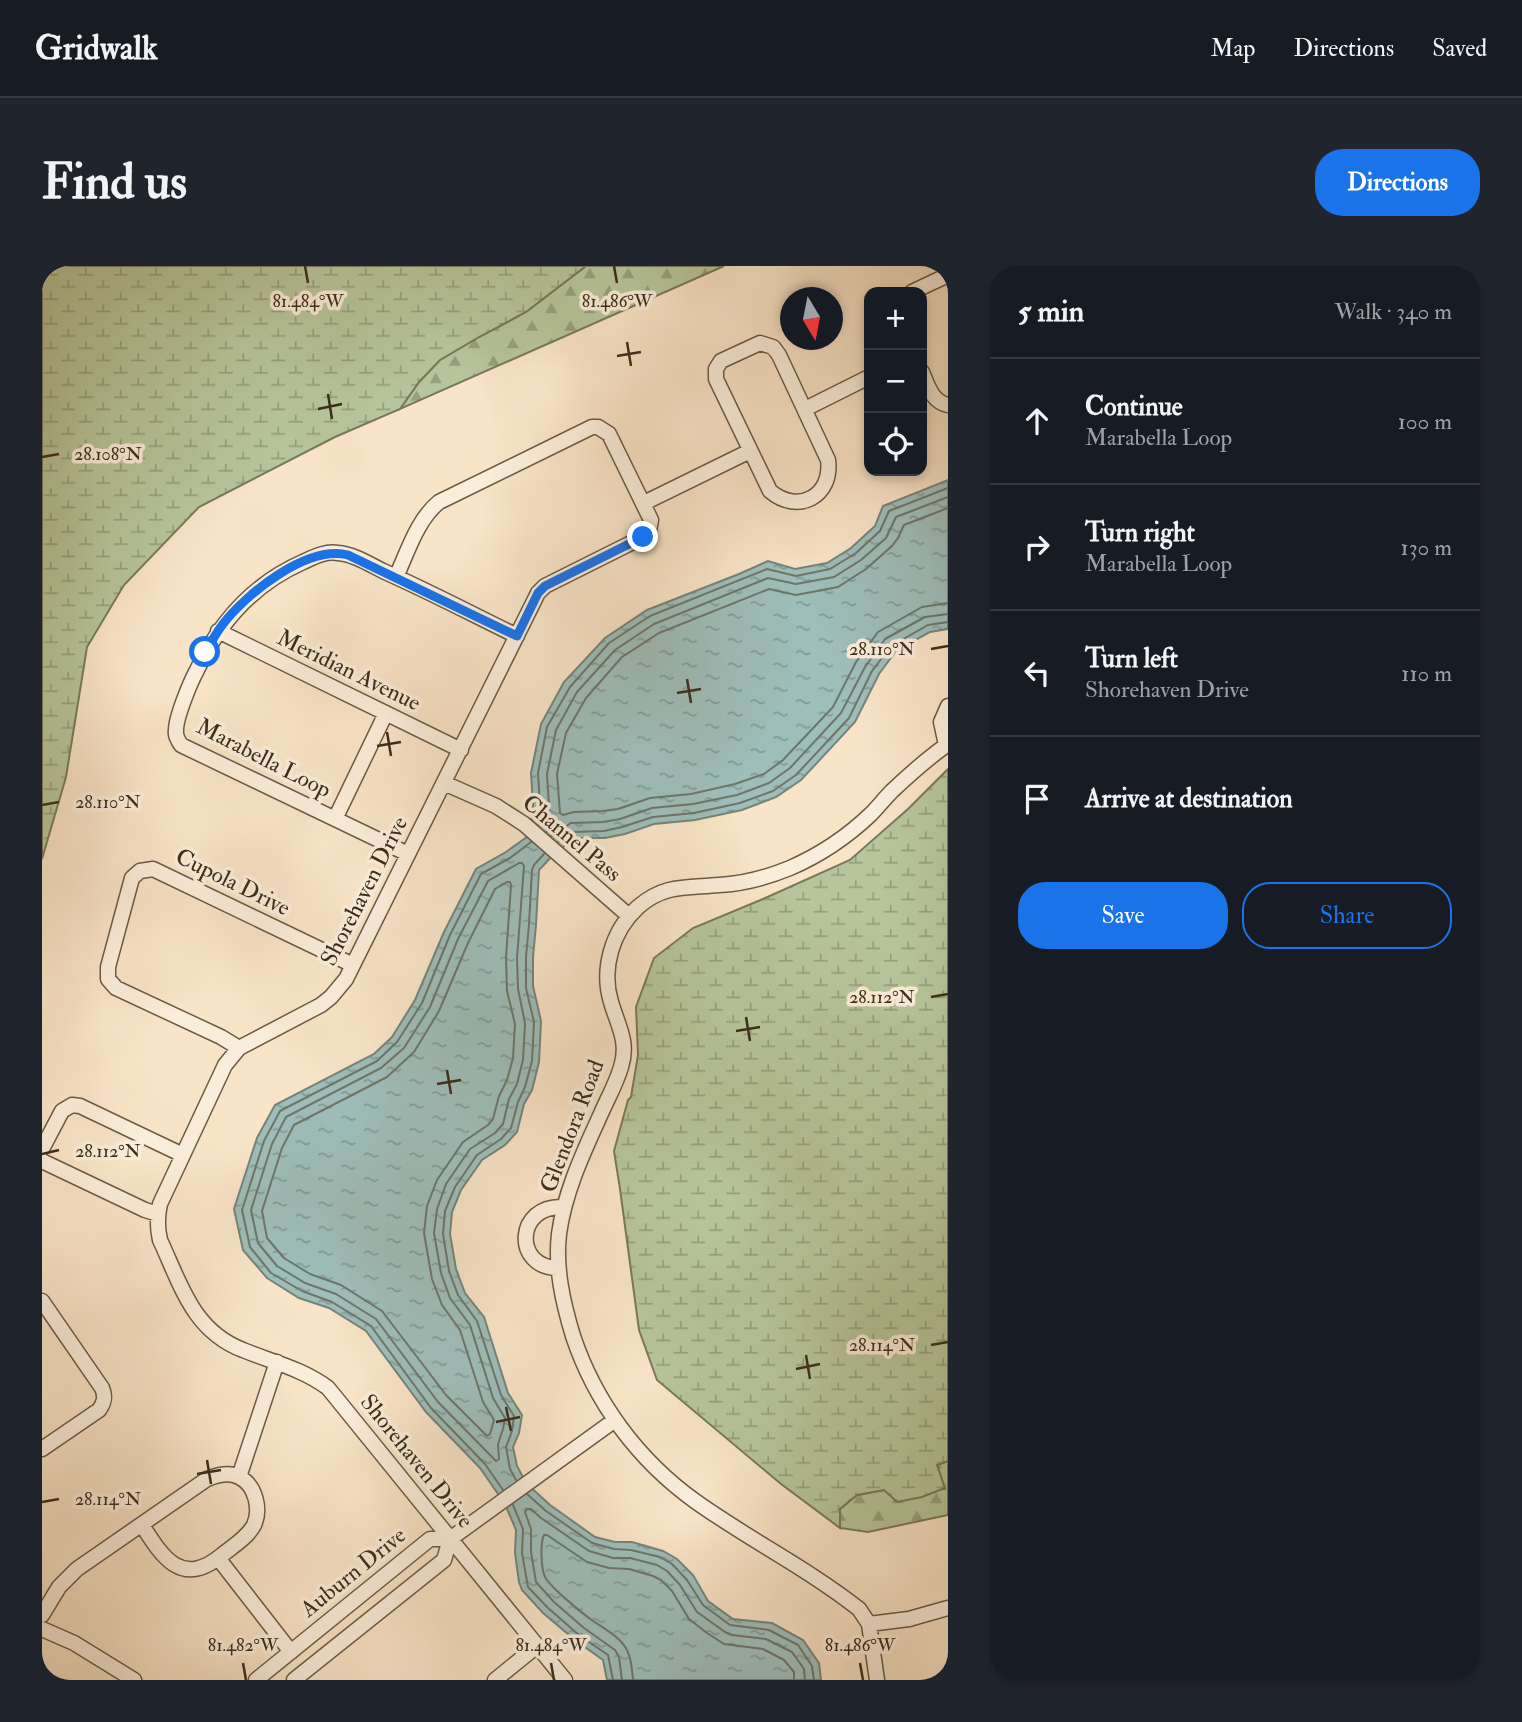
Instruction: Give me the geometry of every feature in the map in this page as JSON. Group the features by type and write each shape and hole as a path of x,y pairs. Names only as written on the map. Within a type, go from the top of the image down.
{"street":[{"path":"923,287 948,275"},
{"path":"755,345 773,347 805,409 827,456 828,478 817,495 796,502 774,495 767,486 717,383 716,369 721,361 755,345"},
{"path":"805,409 864,380"},
{"path":"927,382 935,399 948,405"},
{"path":"396,577 430,509 587,428 598,427 605,430 644,503 750,451"},
{"name":"Shorehaven Drive","path":"565,1680 328,1388 302,1372 227,1343 204,1324 191,1305 160,1240 157,1222 160,1204 225,1065 239,1048 321,1004 339,989 538,593 545,586 647,534 651,525 644,503"},
{"name":"Marabella Loop","path":"408,854 186,748 178,740 176,728 187,692 205,652 237,607 255,591 273,578 318,555 338,552 517,636"},
{"name":"Meridian Avenue","path":"218,631 461,750"},
{"path":"947,744 941,722 948,706"},
{"path":"335,819 386,713"},
{"name":"Glendora Road","path":"869,1624 856,1606 676,1486 647,1459 615,1420 601,1399 578,1349 562,1296 558,1268 559,1233 564,1208 588,1143 622,1066 624,1043 611,1001 607,972 613,944 629,916 661,892 689,886 718,886 761,877 811,858 853,830 919,766 947,744"},
{"name":"Channel Pass","path":"444,783 496,806 524,824 629,916"},
{"name":"Cupola Drive","path":"239,1048 116,988 108,979 108,967 132,878 139,870 153,869 353,965"},
{"path":"42,1149 62,1111 72,1105 80,1106 183,1155"},
{"path":"42,1161 158,1214"},
{"path":"558,1268 549,1268 534,1261 526,1239 530,1222 540,1211 554,1207 564,1208"},
{"path":"42,1301 102,1388 104,1399 99,1410 42,1449"},
{"path":"239,1477 276,1362"},
{"name":"Auburn Drive","path":"256,1680 430,1539 450,1539 615,1420"},
{"path":"42,1615 68,1576 208,1479 225,1475 239,1477 248,1485 257,1506 257,1518 249,1533 211,1564 200,1568 187,1569 161,1554 142,1525"},
{"name":"Auburn Drive","path":"294,1680 444,1560 450,1539"},
{"path":"218,1559 291,1652"},
{"path":"877,1680 869,1624 909,1619 948,1608"},
{"path":"42,1629 74,1643 134,1680"},
{"path":"495,1680 537,1646"}],"green space":[{"path":"42,266 586,266 526,312 440,360 419,382 400,409 335,437 199,507 124,585 87,647 66,777 42,859"},
{"path":"586,266 724,266 400,409 419,382 440,360 526,312"},
{"path":"948,769 948,1461 937,1465 945,1488 922,1497 897,1502 884,1490 857,1495 840,1509 840,1528 781,1484 657,1380 639,1330 614,1151 631,1097 638,1055 636,1007 654,958 693,928 850,860"},
{"path":"948,1461 948,1515 868,1532 840,1528 840,1509 857,1495 884,1490 945,1489 937,1465"}],"water":[{"path":"948,480 948,629 930,632 896,651 879,674 855,722 801,780 776,797 742,810 695,820 654,824 605,838 575,838 539,870 533,986 541,1021 539,1062 517,1132 505,1145 482,1160 461,1190 452,1212 450,1234 456,1269 465,1293 484,1317 508,1393 522,1415 513,1447 517,1466 526,1483 550,1505 595,1537 615,1542 632,1542 663,1551 677,1559 693,1575 708,1601 733,1619 772,1623 803,1640 819,1663 821,1680 607,1680 603,1660 543,1613 522,1590 515,1553 516,1530 505,1504 480,1468 426,1412 366,1331 329,1308 299,1298 267,1278 243,1250 234,1209 257,1138 275,1105 374,1054 392,1037 415,1000 444,932 476,869 531,834 531,773 541,724 564,682 605,638 647,610 768,561 795,569 827,563 851,548 875,526 883,506"}],"route":[{"path":"205,652 222,624 255,591 273,578 318,555 338,552 348,555 517,636 538,593 545,586 643,537"}]}
